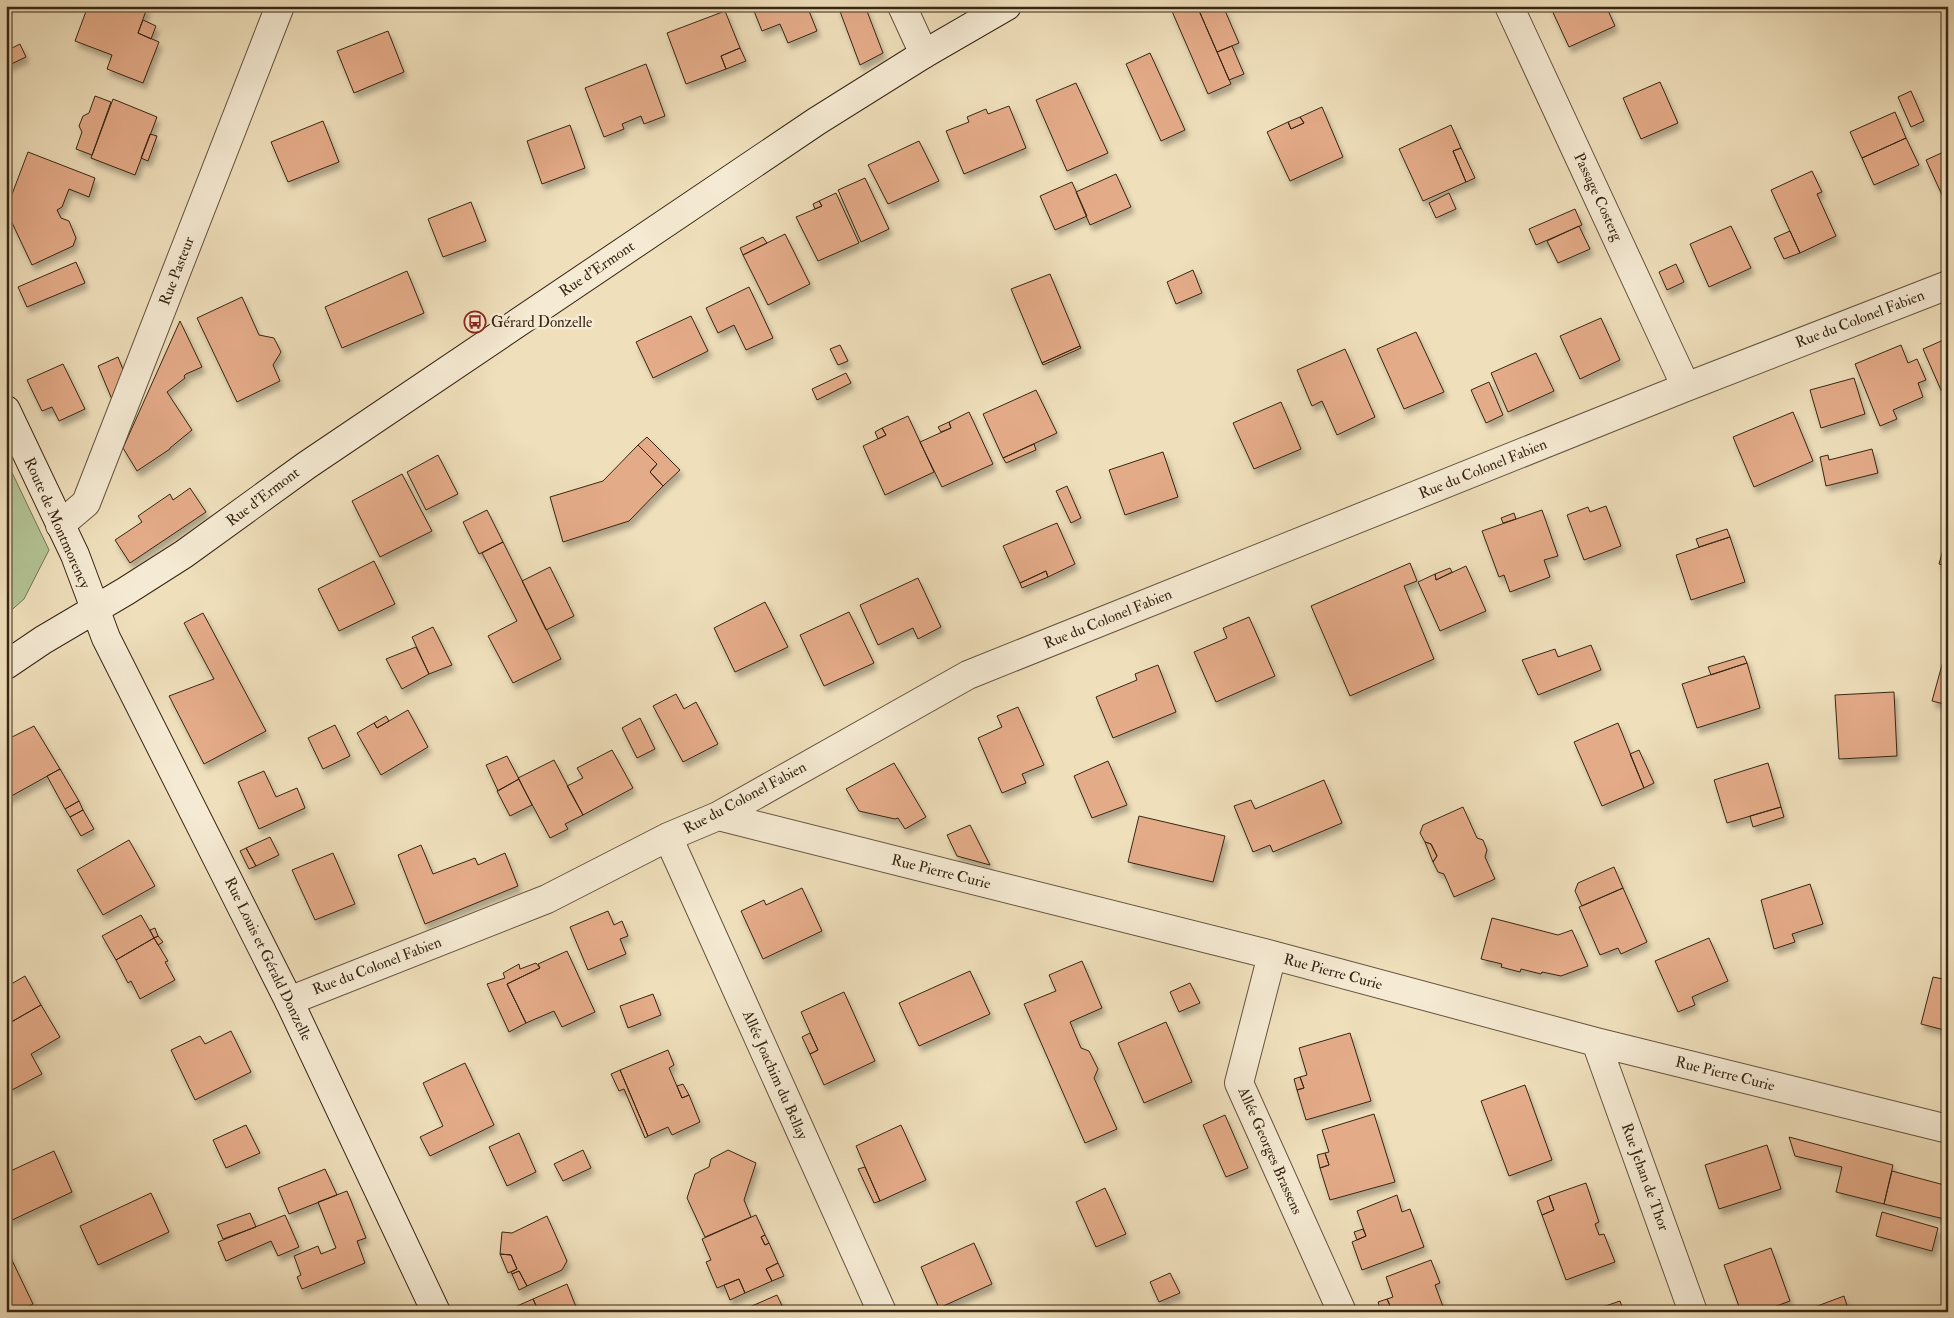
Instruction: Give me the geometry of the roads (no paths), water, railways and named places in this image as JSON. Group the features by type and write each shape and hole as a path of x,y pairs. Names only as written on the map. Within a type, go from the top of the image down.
{"street":[{"name":"Rue Pasteur","path":"60,525 86,503 280,6"},
{"path":"902,6 924,54"},
{"name":"Rue d'Ermont","path":"6,665 43,640 184,554 307,464 816,121 924,54 1008,6"},
{"name":"Passage Costerg","path":"1509,6 1686,387"},
{"name":"Rue du Colonel Fabien","path":"289,1000 547,900 668,837 718,816 968,676 1686,387 1948,284"},
{"name":"Route de Montmorency","path":"6,410 75,555 94,609"},
{"name":"Rue Louis et Gérald Donzelle","path":"94,609 106,638 289,1000 436,1312"},
{"name":"Rue Pierre Curie","path":"718,816 1272,955 1596,1042 1948,1129"},
{"name":"Allée Joachim du Bellay","path":"668,837 882,1312"},
{"name":"Allée Georges Brassens","path":"1272,955 1239,1083 1342,1312"},
{"name":"Rue Jehan de Thor","path":"1596,1042 1693,1312"}],"place":[{"name":"Gérard Donzelle","path":"475,322"}]}
